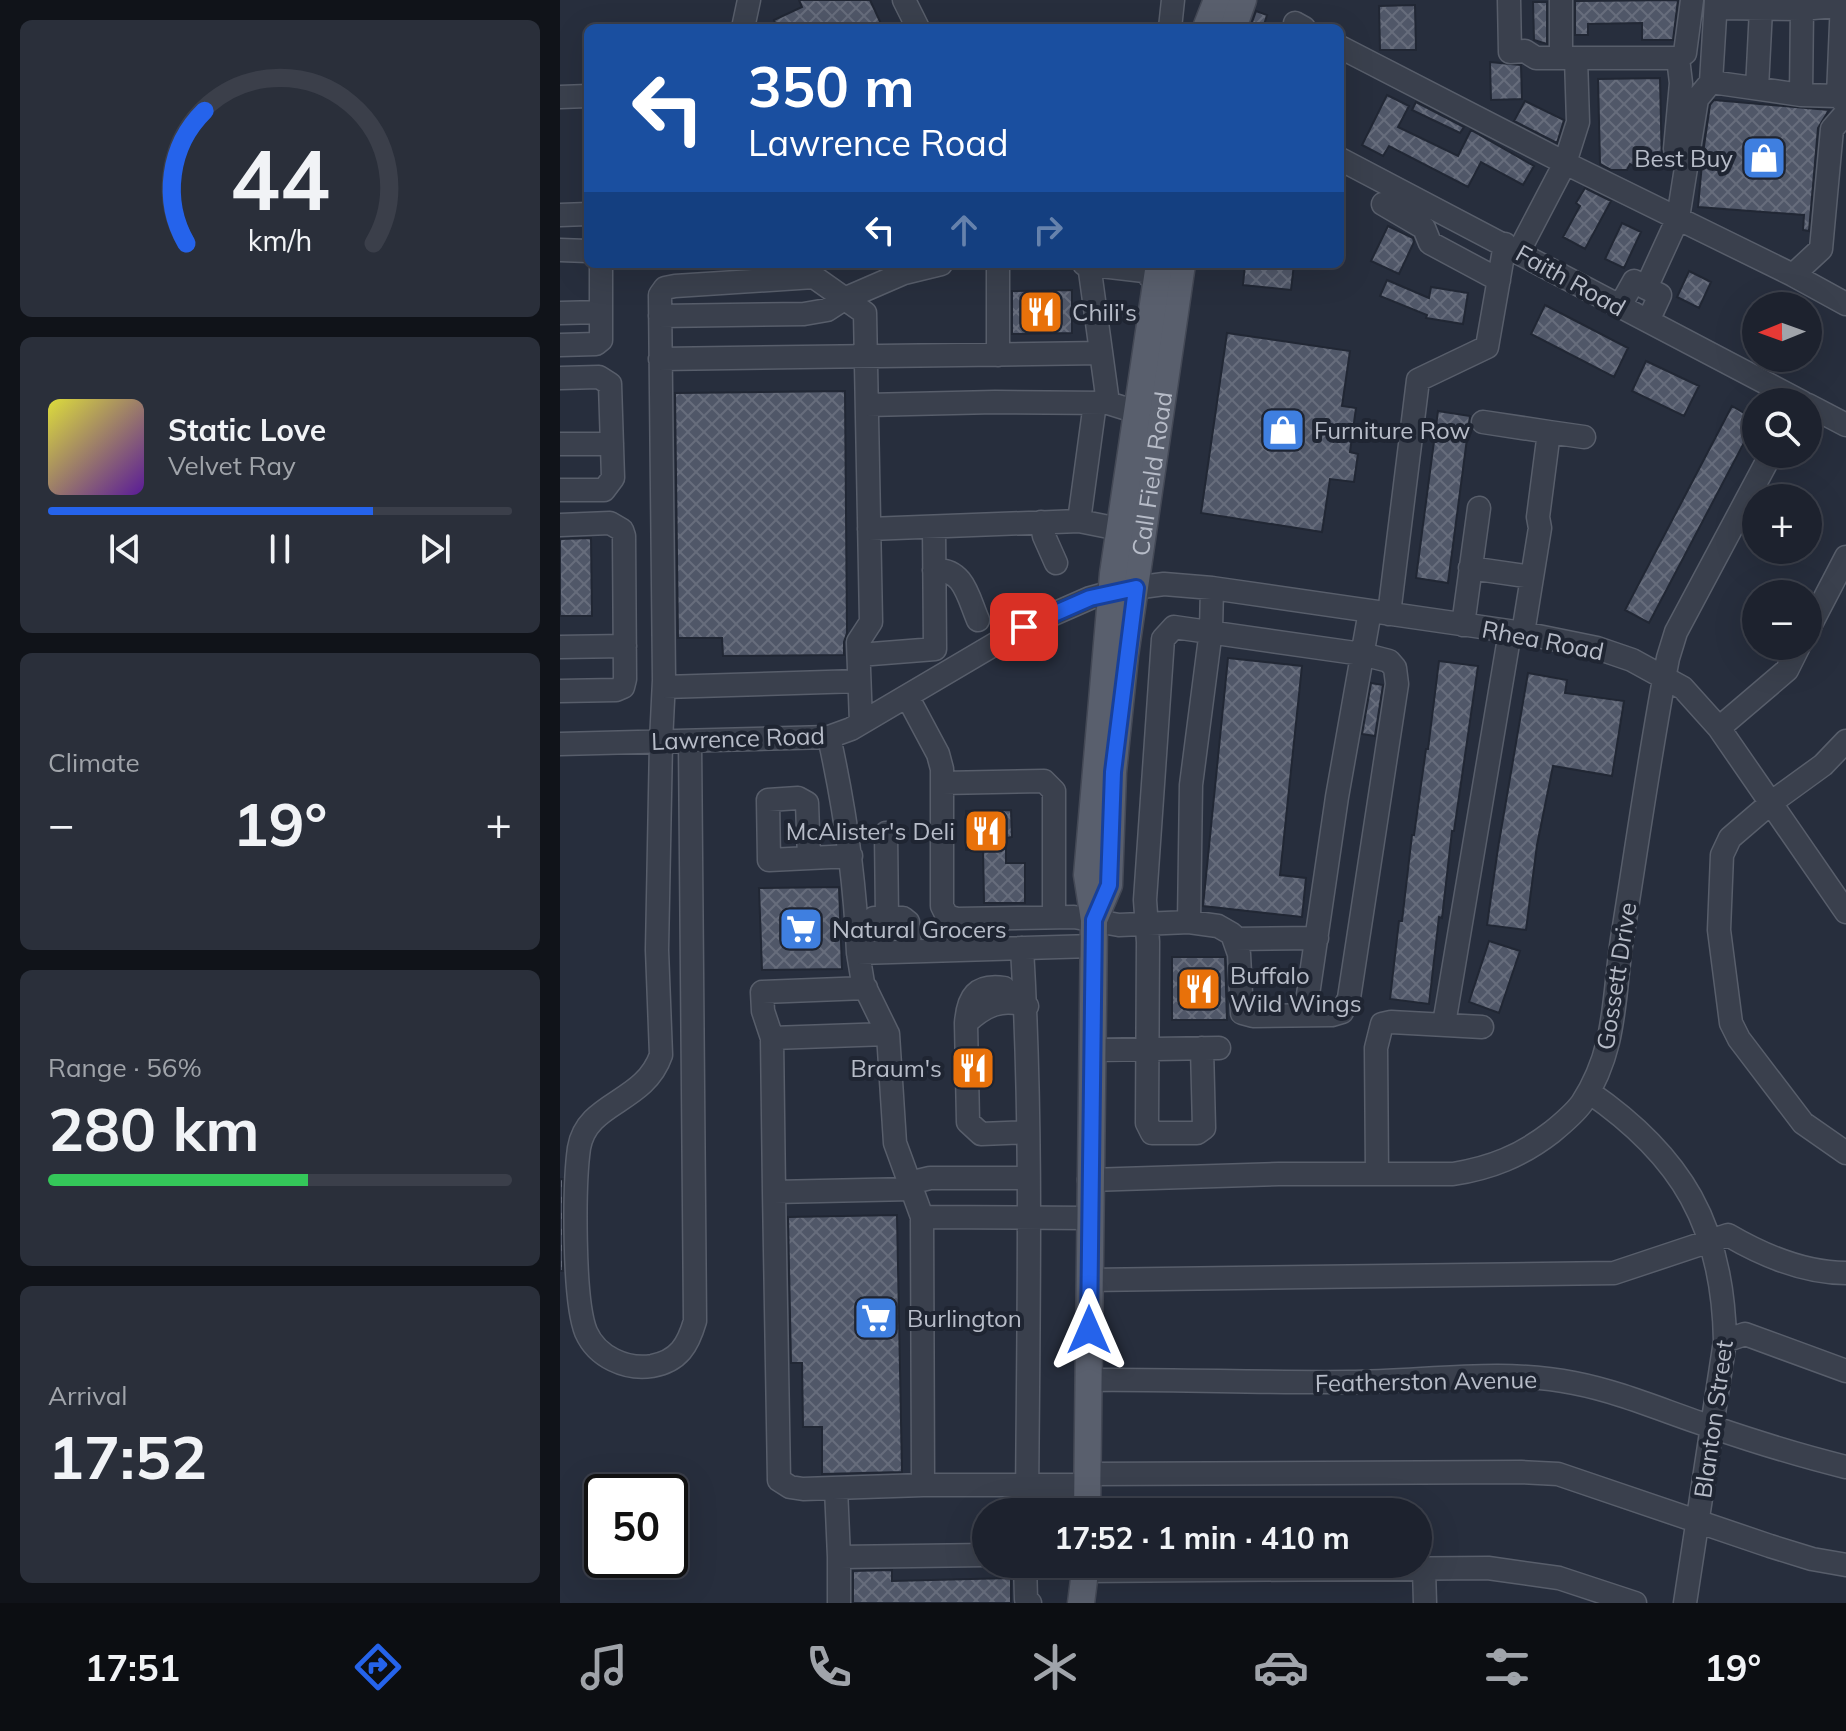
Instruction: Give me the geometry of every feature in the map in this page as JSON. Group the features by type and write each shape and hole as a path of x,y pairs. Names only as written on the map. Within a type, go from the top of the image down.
{"main road":[{"path":"1196,24 1197,0"},
{"path":"1208,24 1217,0"},
{"path":"1234,24 1243,0"},
{"name":"Call Field Road","path":"1087,1498 1094,933 1087,875 1122,590 1169,274"},
{"name":"Call Field Road","path":"1122,590 1119,529 1148,415"},
{"path":"1081,1603 1085,1578"}],"street":[{"path":"744,24 749,0"},
{"path":"904,0 916,24"},
{"path":"1170,24 1173,0"},
{"path":"1509,0 1510,52 1525,51 1536,58 1678,58 1685,53 1692,0"},
{"path":"1305,1015 1362,654 1379,613 1418,380 1487,347 1499,280 1512,247 1565,163 1578,122 1561,0"},
{"path":"1646,288 1671,215 1697,99 1711,82 1716,4 1802,9 1843,4 1843,104 1832,129 1821,249 1793,275"},
{"path":"1757,88 1761,9"},
{"path":"1801,95 1802,9"},
{"path":"1344,49 1846,304"},
{"path":"1671,215 1681,83 1678,58"},
{"path":"1711,82 1843,104"},
{"path":"560,97 584,96"},
{"name":"Faith Road","path":"1344,162 1415,210 1512,247 1774,388"},
{"path":"1383,204 1415,210 1430,243 1499,280"},
{"path":"560,215 584,214"},
{"path":"560,250 584,251"},
{"path":"560,345 596,344 601,340 601,268"},
{"path":"660,316 804,314 827,310 844,299 904,273 925,268"},
{"path":"998,268 998,355"},
{"path":"1079,521 1101,403 1101,353 1088,268"},
{"path":"1130,268 1169,274"},
{"path":"690,741 695,1321 689,1342 675,1358 660,1364 628,1366 612,1360 597,1348 584,1324 577,1271 577,1179 579,1147 590,1122 640,1088 655,1071 661,1055 657,950 664,687 660,295 665,288 811,271 865,313 871,622 858,642 861,723"},
{"path":"1620,306 1634,281 1660,295 1648,321"},
{"path":"560,313 601,312"},
{"path":"660,359 1101,353"},
{"path":"560,378 599,377 610,384 613,478 604,490 560,490"},
{"path":"867,405 1101,403 1148,415"},
{"path":"1822,412 1846,425"},
{"path":"1483,422 1584,437"},
{"path":"1444,1024 1517,632 1532,577 1549,432"},
{"path":"560,444 612,444"},
{"name":"Gossett Drive","path":"1089,1180 1453,1174 1496,1165 1515,1157 1566,1121 1589,1092 1611,1035 1621,949 1665,677 1676,632 1764,468"},
{"path":"1463,625 1479,508"},
{"path":"869,529 1079,521 1119,529"},
{"path":"1041,522 1056,563"},
{"path":"560,525 610,523 622,530 625,646 623,687 616,690 560,691"},
{"path":"859,655 935,649 934,527"},
{"path":"1822,603 1846,557"},
{"path":"1470,568 1532,577"},
{"path":"934,570 944,569 956,575 978,620"},
{"name":"Rhea Road","path":"1122,590 1164,584 1212,588 1517,632 1597,648 1632,660 1683,688 1719,728 1845,910"},
{"path":"1189,922 1191,785 1211,630 1212,588"},
{"name":"Lawrence Road","path":"560,744 829,737 861,723 1024,627 1060,610 1122,590"},
{"path":"858,953 1022,948 1119,925 1145,925 1189,922 1227,929 1234,939 1239,954 1242,1013 1253,1016 1342,1012 1349,998 1397,684 1395,668 1389,661 1211,630 1174,627 1163,639 1145,925 1148,942 1145,1049 1148,1129 1158,1134 1197,1133 1204,1128 1210,1048 1145,1049 1092,1050"},
{"path":"560,647 625,646"},
{"path":"1719,728 1787,670 1792,660"},
{"path":"664,687 859,681"},
{"path":"907,696 938,754 942,783 942,906 947,916 957,919 1054,917 1094,933"},
{"path":"829,737 849,845 858,953 866,988 888,1034 895,1143 922,1217 923,1485"},
{"path":"1846,741 1823,765 1730,838 1722,855 1719,930 1731,1023 1739,1039 1803,1123 1846,1153"},
{"path":"942,783 1044,781 1054,791 1054,917"},
{"path":"809,858 893,832 887,918"},
{"path":"856,918 903,918 908,922 910,951"},
{"path":"1234,939 1317,938"},
{"path":"1022,948 1020,1003 1027,1132 1030,1331 1026,1410 1027,1498"},
{"path":"866,988 762,992 763,1011 772,1038 779,1480 790,1487 1027,1487 1087,1480 1546,1473 1558,1474 1812,1559 1846,1565"},
{"path":"1020,1003 991,1005 966,1023 968,1122 981,1134 1027,1132"},
{"path":"1377,1174 1378,1033 1382,1024 1482,1027"},
{"path":"772,1038 888,1034"},
{"name":"Blanton Street","path":"1589,1092 1631,1123 1659,1149 1679,1175 1712,1240 1725,1314 1725,1341 1685,1603"},
{"path":"774,1192 911,1186 930,1178 986,1179 1027,1169"},
{"path":"922,1217 1089,1218"},
{"path":"1089,1280 1614,1273 1728,1235 1787,1264 1846,1273"},
{"path":"1725,1341 1745,1334 1846,1371"},
{"name":"Featherston Avenue","path":"1088,1380 1193,1378 1352,1382 1477,1377 1572,1382 1619,1394 1713,1427 1846,1467"},
{"path":"836,1488 839,1603"},
{"path":"839,1557 972,1555"},
{"path":"1432,1569 1515,1570 1559,1578 1635,1603"},
{"path":"1025,1578 1026,1599 1030,1603"},
{"path":"1424,1578 1425,1603"}],"building":[{"path":"799,0 870,0 881,24 776,24 774,20 802,7"},
{"path":"1678,0 1673,40 1642,40 1642,23 1588,24 1588,35 1575,35 1575,1"},
{"path":"1533,2 1547,2 1547,44 1534,40"},
{"path":"1415,5 1416,50 1380,50 1379,6"},
{"path":"1256,11 1267,15 1264,24 1251,24"},
{"path":"1490,62 1521,65 1522,99 1491,100"},
{"path":"1660,78 1662,169 1641,170 1630,164 1627,170 1611,170 1600,164 1598,79"},
{"path":"1387,95 1409,106 1398,127 1458,156 1471,130 1534,166 1523,185 1481,162 1468,187 1389,146 1383,156 1362,145"},
{"name":"Best Buy","path":"1714,100 1829,110 1818,128 1809,231 1803,230 1804,215 1698,207 1710,105"},
{"path":"1525,101 1564,120 1557,143 1514,121"},
{"path":"1416,102 1464,127 1460,133 1412,110"},
{"path":"1585,188 1611,201 1585,249 1563,237 1580,206 1576,203"},
{"path":"1622,223 1641,232 1624,268 1605,259"},
{"path":"1388,226 1413,238 1414,242 1399,274 1371,261"},
{"path":"1245,268 1294,268 1291,290 1243,285"},
{"path":"1689,271 1711,282 1699,308 1677,297"},
{"path":"1387,280 1429,298 1431,287 1468,293 1463,324 1426,318 1427,315 1380,296"},
{"name":"Chili's","path":"1072,290 1072,333 1012,334 1012,291"},
{"path":"1545,305 1628,348 1614,377 1531,334"},
{"name":"Furniture Row","path":"1227,333 1350,351 1342,406 1356,408 1350,452 1358,454 1354,482 1330,479 1322,532 1201,513"},
{"path":"1646,361 1699,386 1684,416 1632,391"},
{"path":"845,391 847,633 844,655 723,656 722,638 678,638 675,393"},
{"path":"1732,406 1742,412 1742,447 1649,623 1625,610"},
{"path":"1438,411 1470,416 1448,583 1416,578"},
{"path":"591,538 592,616 560,616 560,539"},
{"path":"1228,658 1302,666 1280,875 1306,878 1302,917 1203,906"},
{"path":"1439,661 1478,666 1452,831 1442,918 1439,917 1429,1004 1390,999"},
{"path":"1528,673 1567,680 1565,693 1624,701 1612,776 1553,766 1537,845 1526,930 1487,925"},
{"path":"1371,683 1383,685 1375,736 1362,734"},
{"path":"1011,810 1012,837 1006,838 1006,863 1025,863 1025,903 984,903 983,850 966,850 966,811"},
{"name":"Natural Grocers","path":"839,887 842,969 762,970 759,888"},
{"path":"1489,941 1520,951 1499,1013 1469,1002"},
{"name":"Buffalo Wild Wings","path":"1172,957 1225,957 1227,1020 1172,1020"},
{"path":"560,1179 563,1179 563,1271 560,1271"},
{"path":"897,1215 902,1472 822,1474 822,1427 803,1427 802,1363 791,1363 788,1217"},
{"path":"892,1570 892,1581 1011,1578 1011,1603 853,1603 853,1571"}],"place":[{"name":"Best Buy","path":"1764,158"},
{"name":"Chili's","path":"1041,312"},
{"name":"Furniture Row","path":"1283,430"},
{"name":"McAlister's Deli","path":"986,831"},
{"name":"Natural Grocers","path":"801,929"},
{"name":"Buffalo Wild Wings","path":"1199,989"},
{"name":"Braum's","path":"973,1068"},
{"name":"Burlington","path":"876,1318"}],"route":[{"path":"1024,627 1090,598 1136,588 1125,656 1113,772 1109,885 1094,920 1089,1330"}]}
